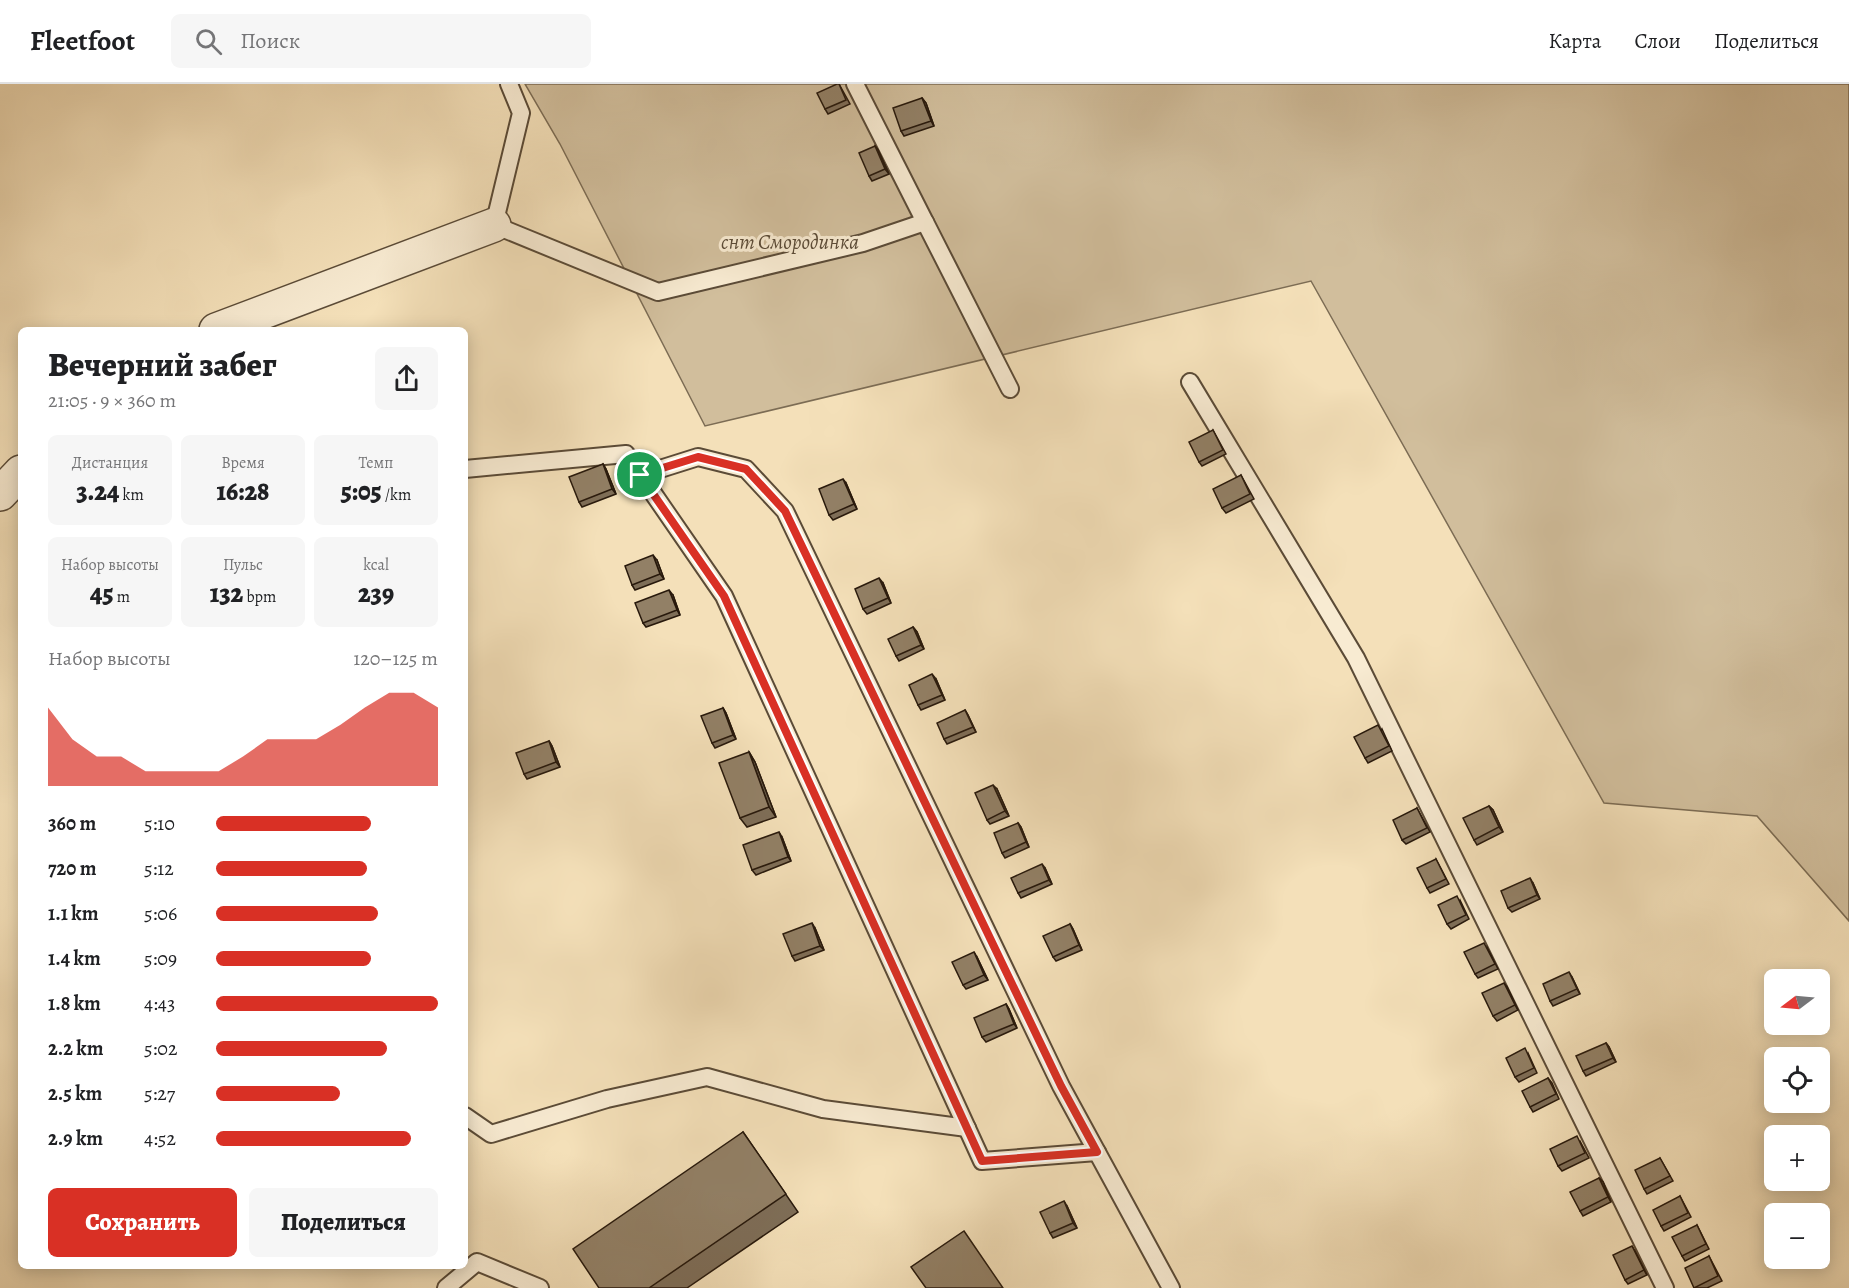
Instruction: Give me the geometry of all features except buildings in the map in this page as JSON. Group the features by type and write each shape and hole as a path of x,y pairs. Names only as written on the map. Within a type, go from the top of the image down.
{"street":[{"path":"224,327 494,225"},
{"path":"0,494 18,475"}],"lane":[{"path":"509,84 521,113 494,225 658,292 863,243 925,222"},
{"path":"855,84 1010,389"},
{"path":"1190,382 1356,658 1665,1288"},
{"path":"468,469 626,454 724,596 982,1161 1097,1152"},
{"path":"640,475 698,457 746,469 785,511 1061,1086 1171,1288"},
{"path":"468,1118 491,1134 607,1099 707,1077 822,1109 967,1128"},
{"path":"446,1288 477,1262 540,1288"}],"green space":[{"name":"снт Смородинка","path":"525,84 1849,84 1849,921 1757,816 1604,803 1311,281 705,426 560,144"}],"route":[{"path":"698,457 746,469 785,511 1061,1086 1097,1152 982,1161 724,596 640,475 698,457"}]}
